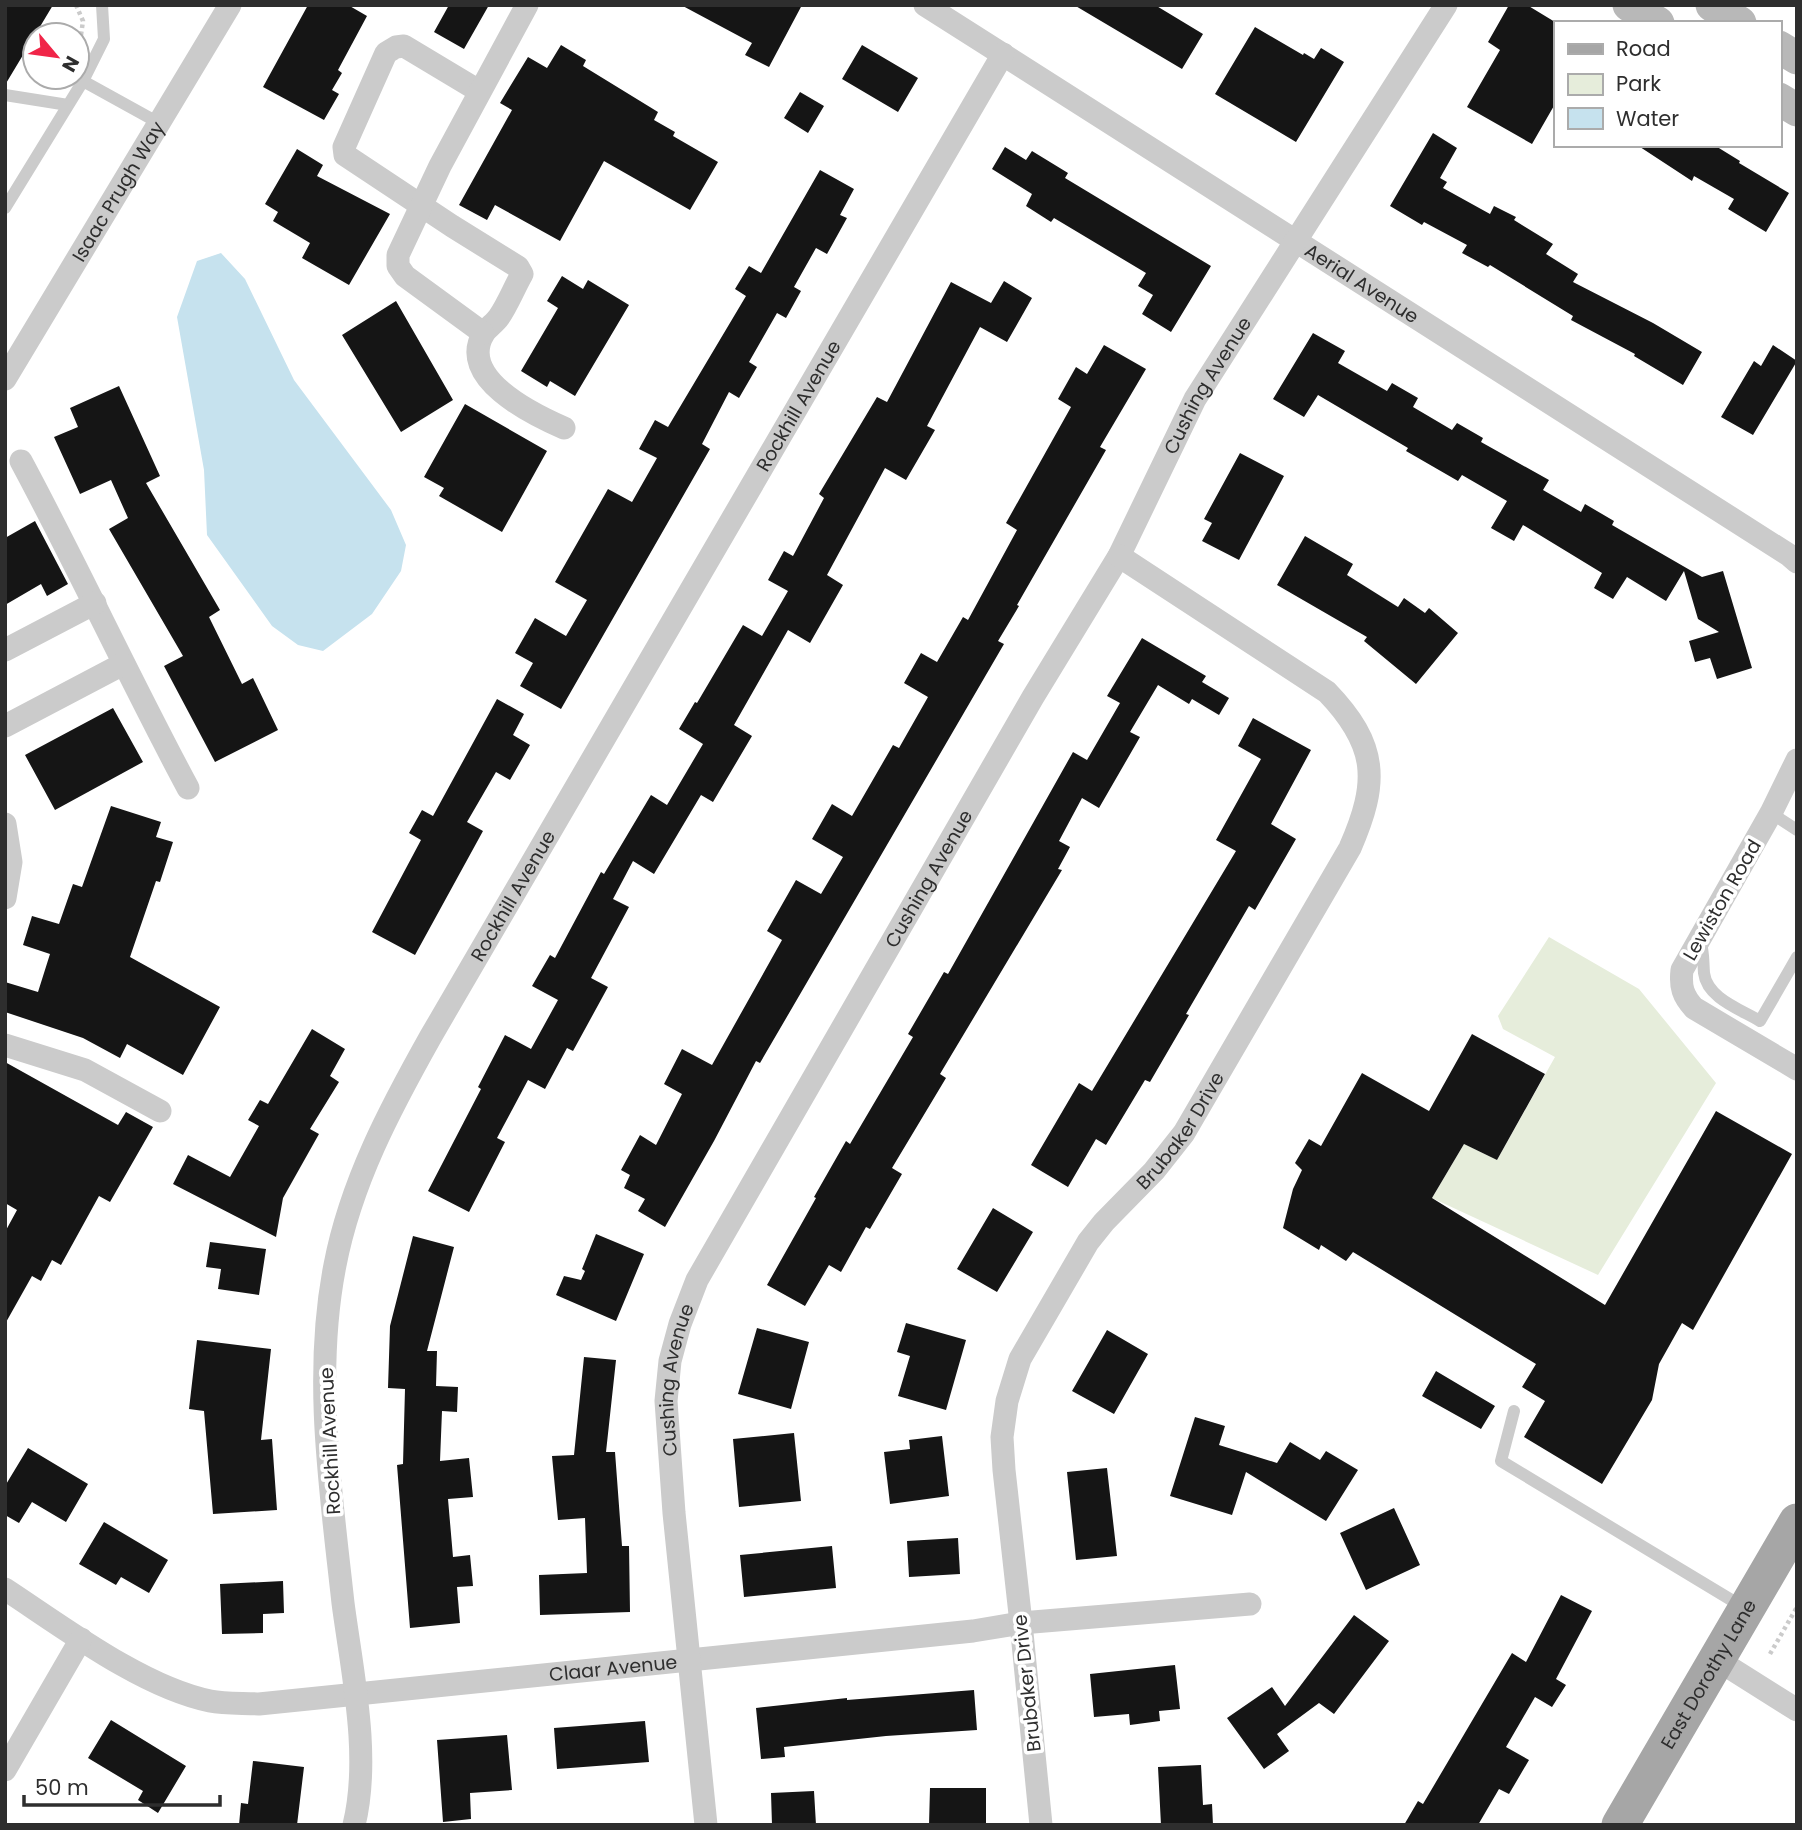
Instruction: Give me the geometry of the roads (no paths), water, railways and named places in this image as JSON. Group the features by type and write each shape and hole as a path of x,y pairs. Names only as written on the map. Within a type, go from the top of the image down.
{"main road":[{"path":"1629,5 1655,21"},
{"path":"1712,5 1737,21"},
{"path":"1781,48 1797,58"},
{"path":"1781,100 1797,110"},
{"name":"East Dorothy Lane","path":"1620,1825 1797,1522"}],"street":[{"name":"Isaac Prugh Way","path":"5,378 230,5"},
{"path":"483,333 405,276 398,266 398,255 479,91 527,5"},
{"name":"Aerial Avenue","path":"925,5 1797,562"},
{"name":"Cushing Avenue","path":"706,1825 674,1513 666,1401 670,1361 688,1302 697,1280 1026,709 1119,556 1195,399 1446,5"},
{"path":"479,91 404,46 396,47 386,53 344,147 345,155 518,267 522,274 499,317 483,333 479,351 481,369 495,387 548,421 564,428"},
{"name":"Rockhill Avenue","path":"354,1825 360,1774 358,1725 334,1525 324,1388 325,1349 326,1322 335,1264 351,1205 374,1142 452,1000 1003,54"},
{"path":"21,461 188,788"},
{"name":"Brubaker Drive","path":"1041,1825 1002,1437 1006,1401 1020,1359 1088,1242 1154,1171 1184,1133 1350,848 1365,815 1369,790 1369,761 1361,735 1346,712 1327,692 1119,556"},
{"path":"5,650 95,603"},
{"path":"5,726 124,664"},
{"name":"Lewiston Road","path":"1797,760 1771,813 1682,970 1680,985 1686,999 1694,1008 1797,1069"},
{"path":"5,824 11,862 5,898"},
{"path":"5,1045 85,1070 160,1111"},
{"name":"Claar Avenue","path":"5,1589 145,1677 182,1693 212,1701 259,1704 973,1631 1021,1623 1250,1604"},
{"path":"5,1770 81,1639"},
{"path":"1716,1659 1797,1710"}],"lane":[{"path":"91,65 104,39 102,5"},
{"path":"91,85 159,123"},
{"path":"5,208 77,91"},
{"path":"5,95 68,105"},
{"path":"1771,813 1797,830"},
{"path":"1699,940 1705,954 1704,974 1711,992 1760,1021 1797,957"},
{"path":"1514,1411 1502,1461 1747,1609"}],"water":[{"path":"221,253 245,279 294,380 391,510 406,545 401,571 372,614 323,651 298,645 272,626 207,535 204,470 177,317 197,261"}]}
